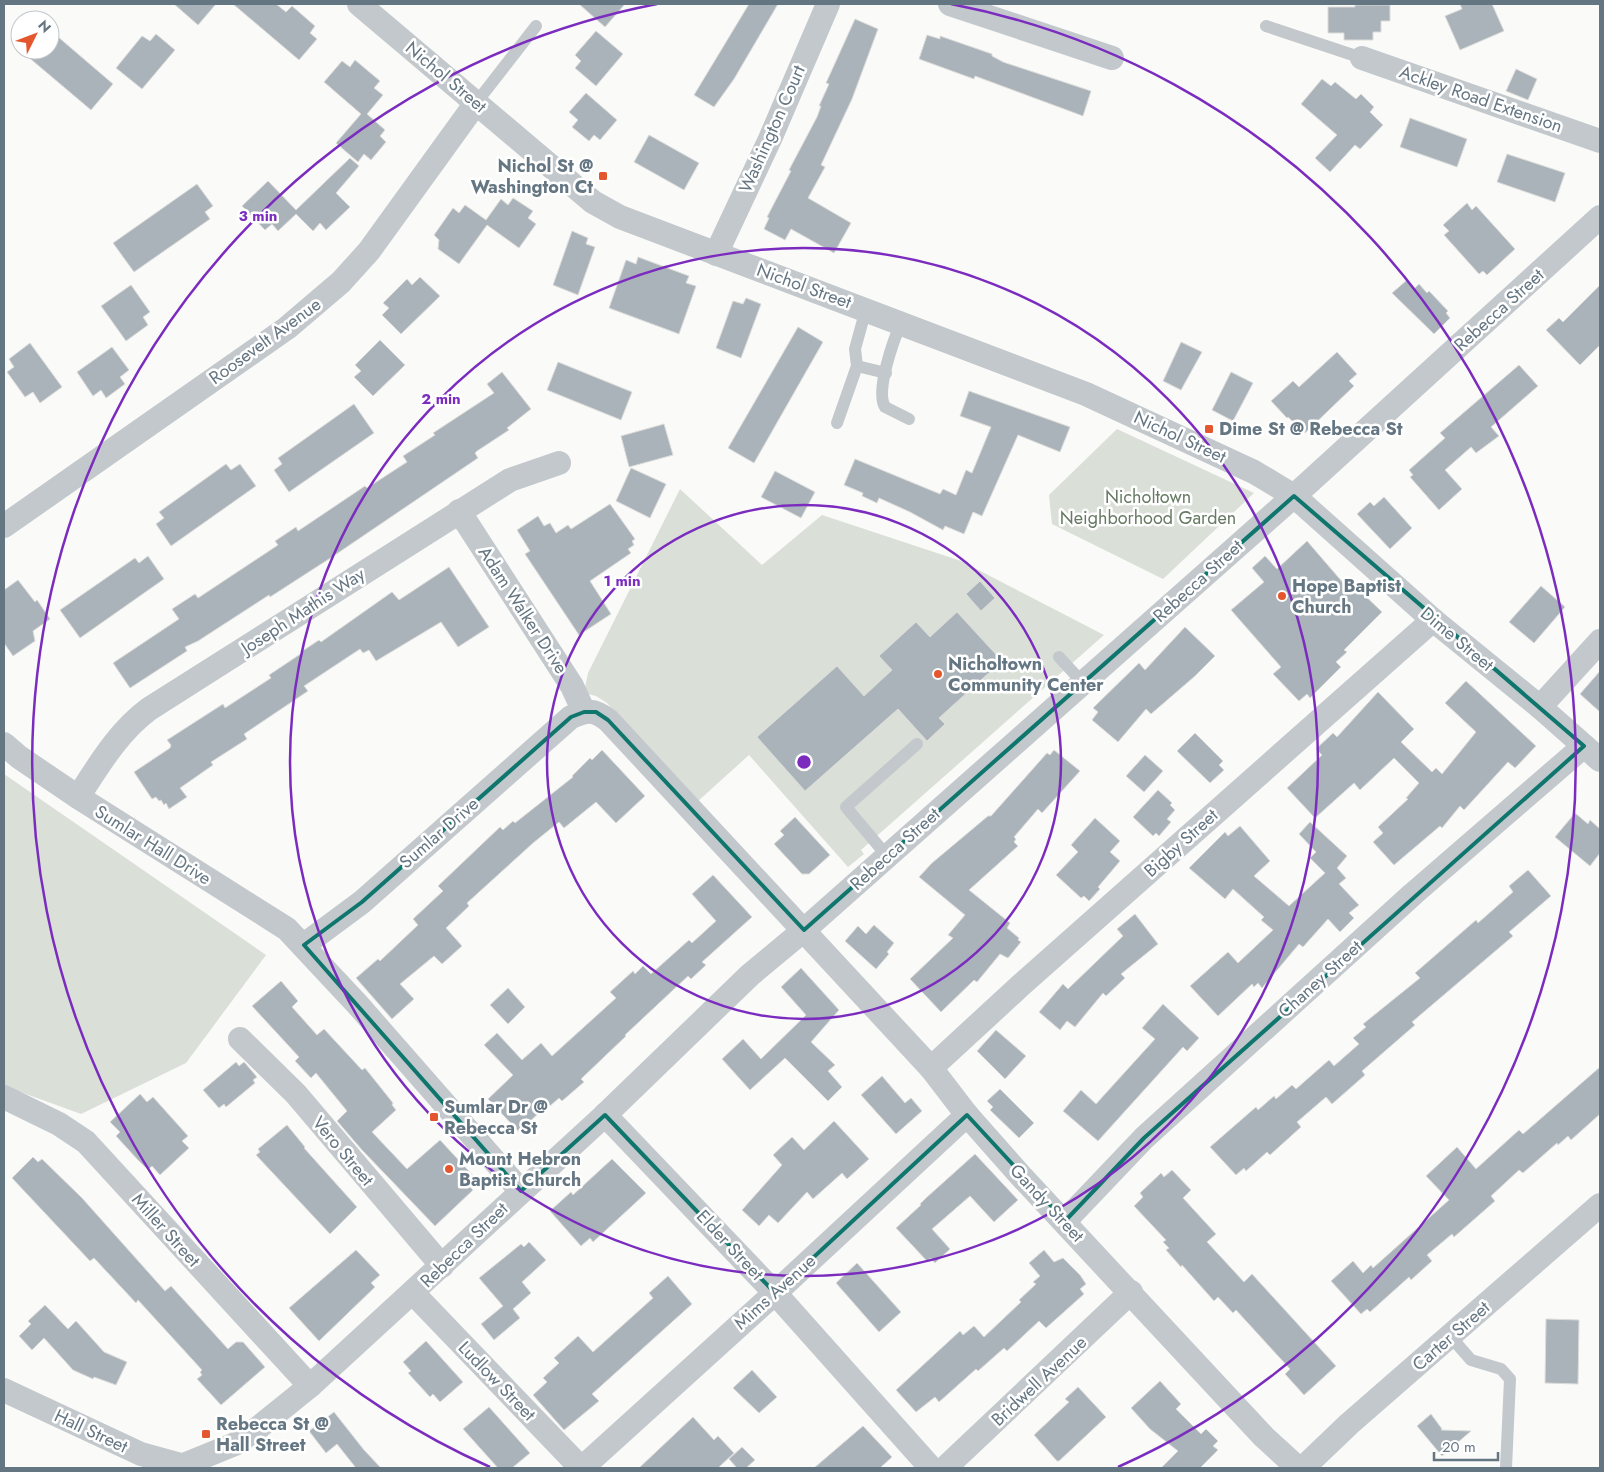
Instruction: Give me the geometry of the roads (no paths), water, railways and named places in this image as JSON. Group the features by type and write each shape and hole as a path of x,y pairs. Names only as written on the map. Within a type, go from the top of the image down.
{"street":[{"name":"Nichol Street","path":"359,4 593,202 620,217 901,322 1095,398 1254,472 1294,496"},
{"name":"Washington Court","path":"716,254 770,139 828,4"},
{"path":"950,4 1112,58"},
{"name":"Ackley Road Extension","path":"1362,58 1600,141"},
{"name":"Roosevelt Avenue","path":"4,526 287,328 341,282 369,251 476,103"},
{"name":"Rebecca Street","path":"183,1467 234,1444 258,1428 310,1386 605,1115 750,975 804,930 1294,496 1600,217"},
{"name":"Joseph Mathis Way","path":"78,797 117,739 132,721 510,480 559,463"},
{"name":"Dime Street","path":"1294,496 1433,620 1540,707 1592,753"},
{"name":"Adam Walker Drive","path":"459,511 572,686 584,712"},
{"name":"Bigby Street","path":"931,1068 1021,985 1433,620"},
{"path":"1540,707 1600,641"},
{"path":"584,712 596,712 608,720 804,930"},
{"name":"Sumlar Drive","path":"304,945 362,902 570,717 584,712"},
{"name":"Sumlar Hall Drive","path":"4,744 19,757 78,797 287,929 304,945"},
{"name":"Chaney Street","path":"1064,1221 1144,1138 1413,894 1592,753"},
{"name":"Gandy Street","path":"804,930 931,1068 967,1114 1064,1221 1264,1436 1298,1468"},
{"path":"304,945 521,1191"},
{"name":"Vero Street","path":"240,1039 296,1094 442,1266"},
{"name":"Miller Street","path":"4,1097 59,1124 86,1142 310,1386"},
{"name":"Mims Avenue","path":"581,1468 776,1293 967,1114"},
{"name":"Elder Street","path":"605,1115 776,1293 931,1468"},
{"name":"Carter Street","path":"1303,1468 1349,1424 1600,1205"},
{"name":"Bridwell Avenue","path":"945,1468 1131,1292"},
{"name":"Ludlow Street","path":"413,1293 581,1468"},
{"name":"Hall Street","path":"4,1390 141,1454 183,1467"}],"lane":[{"path":"476,103 536,26"},
{"path":"1266,26 1362,58"},
{"path":"837,423 857,366 855,349 866,309"},
{"path":"901,322 890,351 883,404 885,407 909,419"},
{"path":"857,366 886,373"},
{"path":"1059,657 1083,683"},
{"path":"888,856 846,807 917,744"},
{"path":"1450,1336 1472,1360 1501,1369 1510,1378 1506,1468"}],"place":[{"name":"Nichol St @ Washington Ct","path":"603,176"},
{"name":"Dime St @ Rebecca St","path":"1209,429"},
{"name":"Hope Baptist Church","path":"1282,596"},
{"name":"Nicholtown Community Center","path":"938,674"},
{"name":"Sumlar Dr @ Rebecca St","path":"434,1117"},
{"name":"Mount Hebron Baptist Church","path":"449,1169"},
{"name":"Rebecca St @ Hall Street","path":"206,1434"}],"park label":[{"name":"Nicholtown Neighborhood Garden","path":"1148,507"}]}
